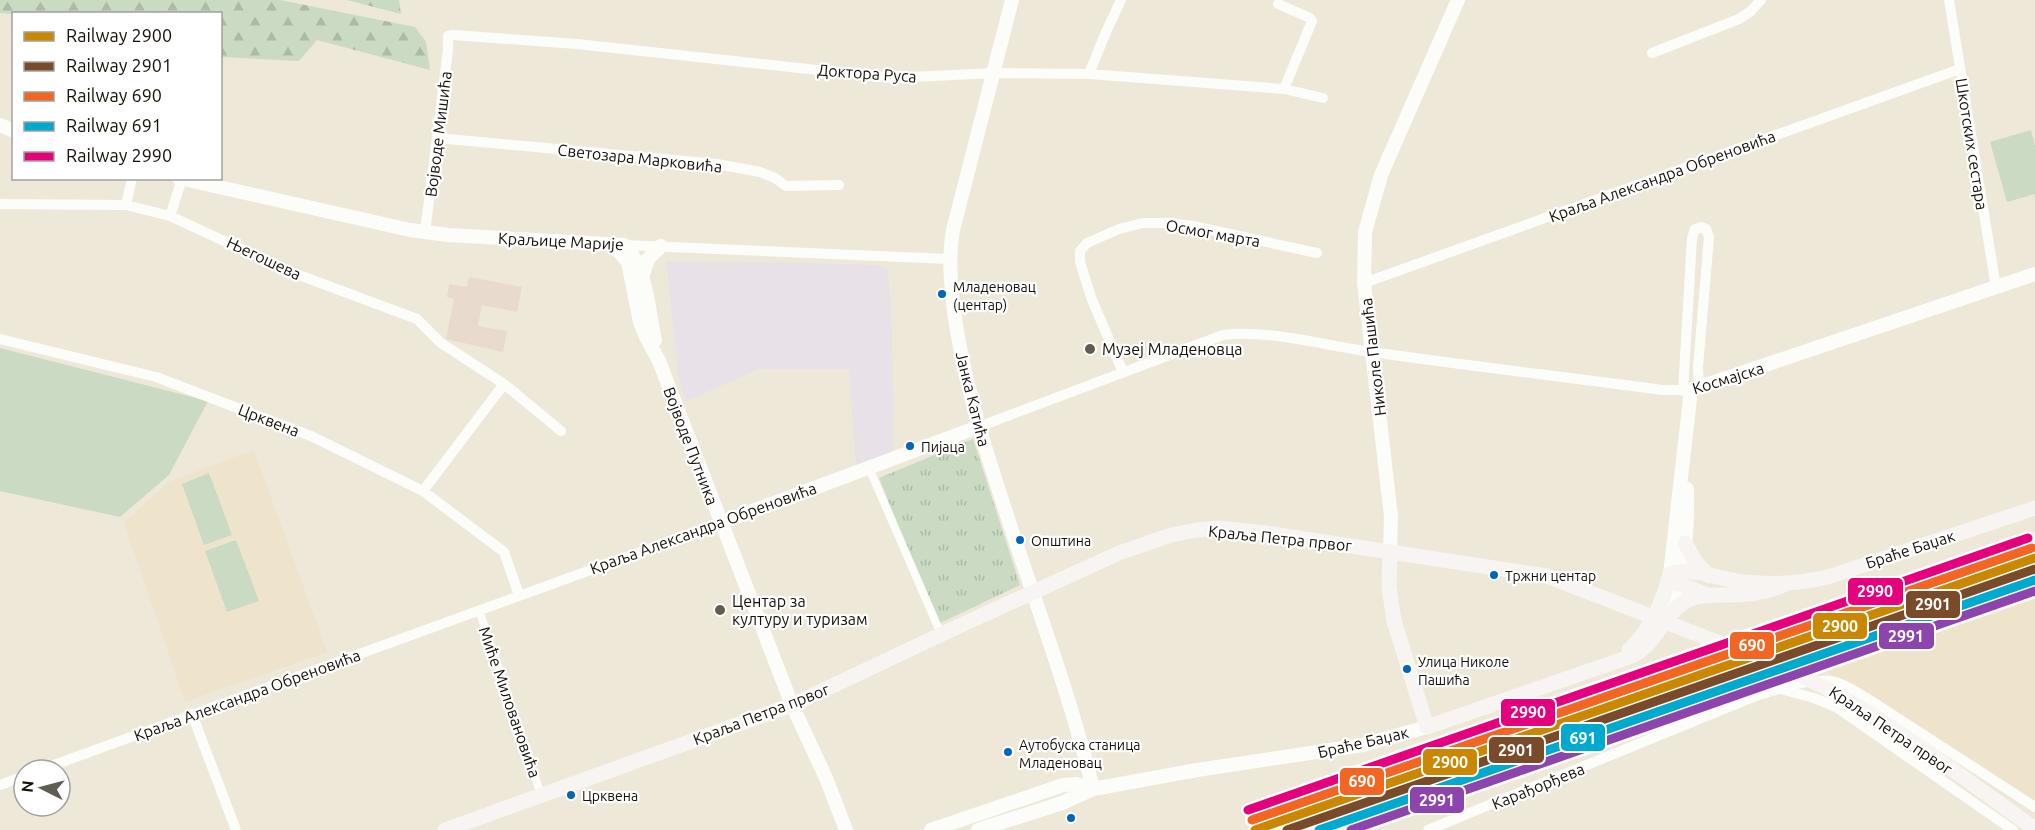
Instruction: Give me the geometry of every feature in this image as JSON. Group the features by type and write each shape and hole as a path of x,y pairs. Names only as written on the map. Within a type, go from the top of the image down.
{"main road":[{"name":"Браће Баџак","path":"1624,657 1647,631 1677,577 1709,576 1784,585 1804,583 2035,508"},
{"name":"Краља Петра првог","path":"445,830 792,705 1119,553 1172,535 1218,528 1514,569 1547,576 1822,685 1890,728 2035,829"},
{"path":"1684,543 1695,561 1709,576"},
{"name":"Николе Пашића","path":"1390,553 1389,587 1394,621 1427,727"},
{"path":"1677,577 1694,591 1709,595"},
{"name":"Браће Баџак","path":"1427,727 1632,656 1646,647 1657,635 1668,615 1688,600 1709,595 1763,593 1784,585"}],"street":[{"name":"Јанка Катића","path":"1012,0 953,230 949,259 952,295 960,352 978,427 1032,593 1051,643 1093,789"},
{"path":"1089,74 1121,0"},
{"name":"Николе Пашића","path":"1390,553 1391,516 1364,283 1365,232 1381,176 1458,0"},
{"path":"1652,53 1739,19 1761,0"},
{"name":"Шкотских сестара","path":"1949,0 1996,287"},
{"path":"1278,4 1312,21 1284,89"},
{"name":"Доктора Руса","path":"447,36 462,34 577,44 891,78 994,73 1089,74 1284,89 1323,98"},
{"name":"Војводе Мишића","path":"425,232 448,50 447,36"},
{"name":"Краља Александра Обреновића","path":"1364,283 1960,69"},
{"name":"Светозара Марковића","path":"437,138 717,164 760,172 775,178 786,186 839,185"},
{"path":"126,204 132,180"},
{"path":"170,216 181,180"},
{"name":"Краљице Марије","path":"185,180 376,224 425,232 618,245 949,259"},
{"name":"Његошева","path":"0,204 126,204 170,216 291,272 417,319 441,343 504,384 561,431"},
{"name":"Осмог марта","path":"1123,372 1092,300 1080,262 1080,250 1087,243 1119,229 1143,224 1168,223 1193,226 1317,253"},
{"path":"1677,577 1683,470 1691,390 1692,238 1695,229 1702,226 1709,237 1698,367 1691,390"},
{"name":"Војводе Путника","path":"618,245 632,253 642,277 659,361"},
{"name":"Војводе Путника","path":"618,245 627,262 640,322 659,361 792,705 826,778 846,830"},
{"path":"642,277 648,259 661,246"},
{"name":"Космајска","path":"1372,352 1691,390 2035,274"},
{"name":"Краља Александра Обреновића","path":"72,758 720,523 1223,335 1257,334 1372,352"},
{"name":"Црквена","path":"0,339 156,377 311,436 423,491 504,552 519,595"},
{"path":"423,491 504,384"},
{"path":"869,468 941,634"},
{"path":"1668,615 1684,543 1687,489 1683,470"},
{"name":"Миће Миловановића","path":"479,609 542,795"},
{"name":"Карађорђева","path":"1428,830 1754,697 1799,684 1821,682 1843,685 2035,807"},
{"path":"1781,689 1804,694 1836,707 2013,830"},
{"path":"192,714 236,830"},
{"name":"Браће Баџак","path":"978,830 1062,804 1093,789 1197,770 1363,745 1427,727"},
{"name":"Браће Баџак","path":"931,830 1063,785 1076,784 1093,789"}],"shaded area":[{"name":"Пијаца","path":"666,261 876,265 888,269 892,331 894,451 856,467 849,369 759,369 685,402 679,380"},
{"path":"469,277 522,287 517,312 482,305 478,326 507,331 503,352 446,339 454,299 447,297 449,284 467,287"},
{"path":"254,450 327,652 185,702 124,523 170,481"},
{"path":"2035,574 2035,811 1969,769 1803,655"}],"green space":[{"path":"0,0 280,0 415,27 426,42 430,70 317,40 299,61 222,57 222,12 0,13"},
{"path":"347,0 399,0 401,14"},
{"path":"2031,130 2035,146 2035,194 2007,202 1990,142"},
{"path":"0,348 208,401 169,475 120,517 0,491"},
{"path":"973,439 1020,585 938,624 879,478"},
{"path":"209,473 232,535 204,545 182,484"},
{"path":"236,540 259,601 227,612 205,551"}],"railway":[{"path":"1313,830 2035,573"}],"rail line":[{"name":"2990","path":"1248,810 2028,538"},
{"name":"690","path":"1252,820 2032,548"},
{"name":"2900","path":"1255,830 2035,558"},
{"name":"2901","path":"1287,830 2035,569"},
{"name":"691","path":"1319,830 2035,580"}],"transit line":[{"name":"2991","path":"1351,830 2035,591"}],"place":[{"name":"Младеновац (центар)","path":"942,294"},
{"name":"Музеј Младеновца","path":"1090,349"},
{"name":"Пијаца","path":"910,446"},
{"name":"Општина","path":"1020,540"},
{"name":"Тржни центар","path":"1494,575"},
{"name":"Центар за културу и туризам","path":"720,610"},
{"name":"Улица Николе Пашића","path":"1407,669"},
{"name":"Аутобуска станица Младеновац","path":"1008,752"},
{"name":"Црквена","path":"571,795"}]}
